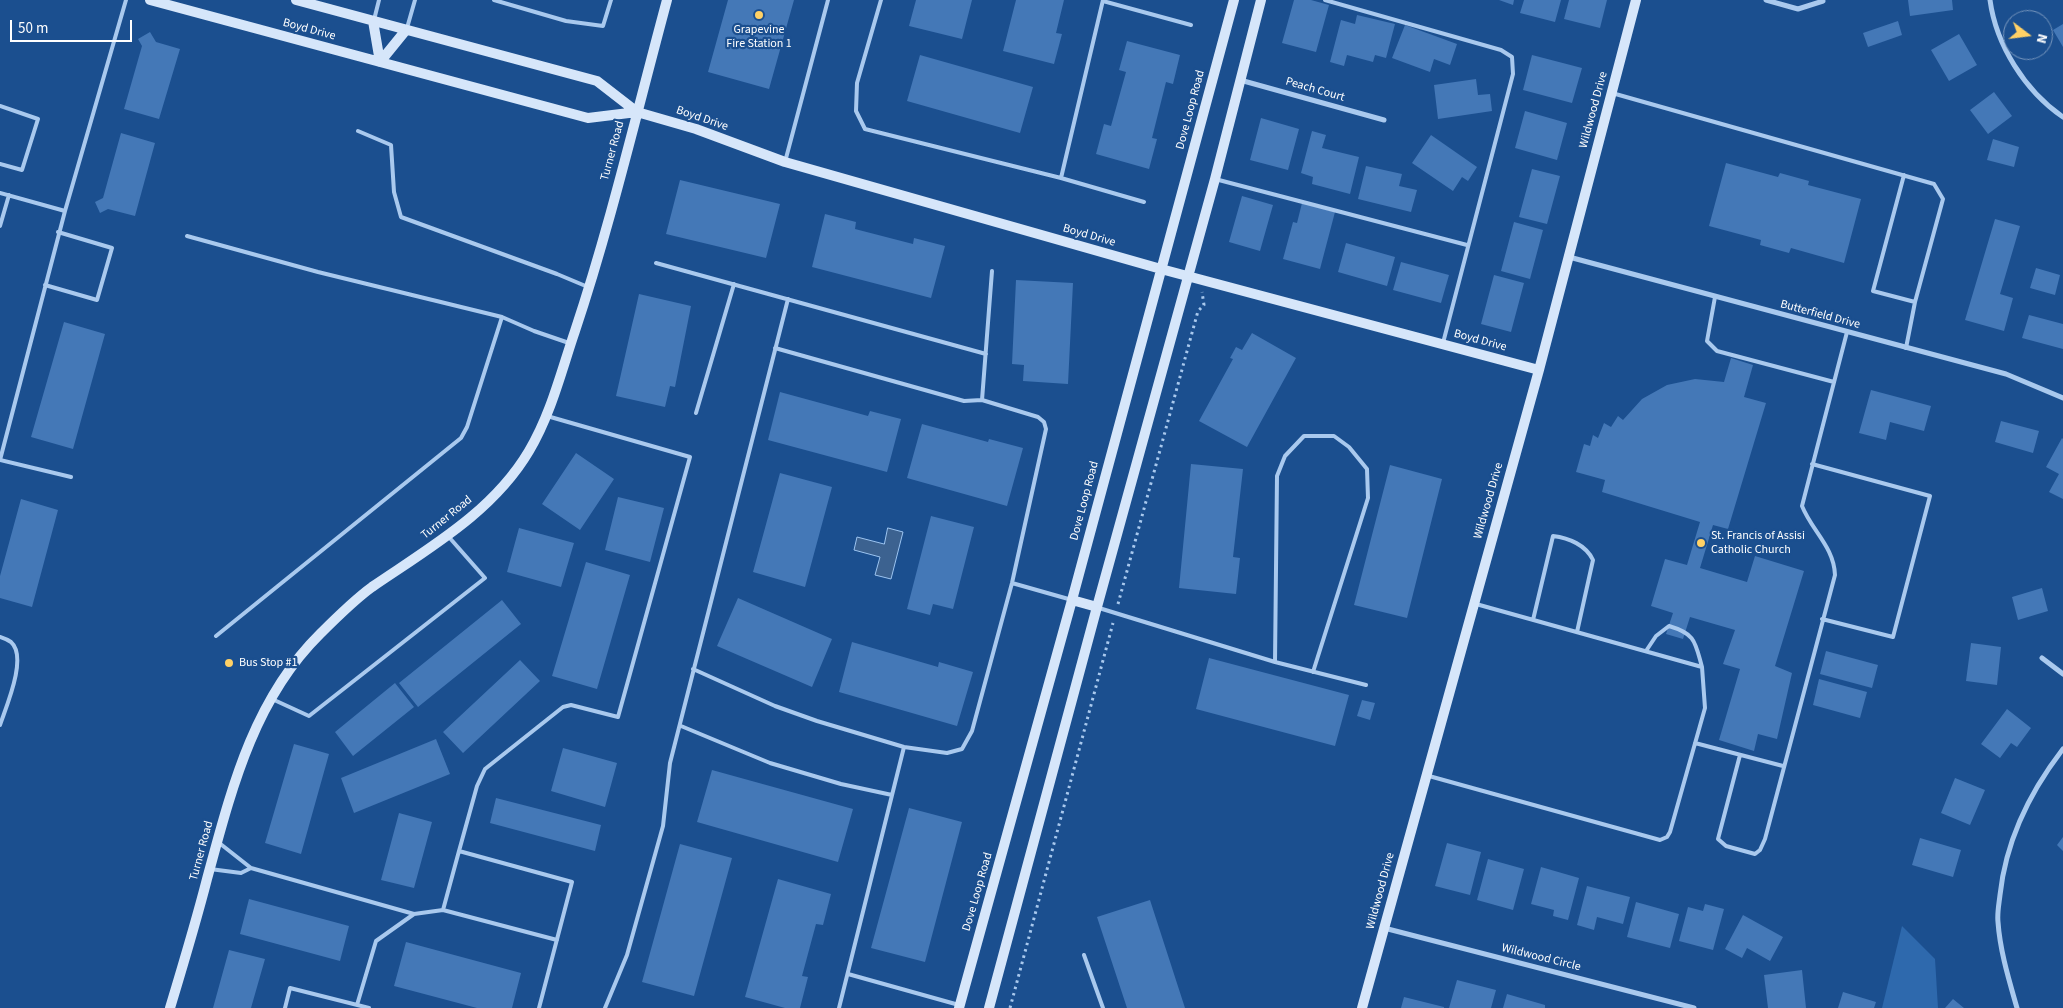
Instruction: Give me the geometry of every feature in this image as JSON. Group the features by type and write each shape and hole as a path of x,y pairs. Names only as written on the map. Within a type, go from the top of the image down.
{"street":[{"name":"Boyd Drive","path":"150,0 588,118 637,112"},
{"name":"Boyd Drive","path":"296,0 598,81 637,112 696,129 785,162 1161,269 1539,370"},
{"name":"Turner Road","path":"170,1008 233,784 246,747 271,698 294,662 320,634 369,589 448,536 506,486 529,451 547,416 589,288 667,0"},
{"name":"Dove Loop Road","path":"962,1007 1234,0"},
{"path":"989,1008 1096,607 1215,179 1261,0"},
{"name":"Wildwood Drive","path":"1362,1008 1539,370 1636,0"},
{"path":"1766,0 1798,9 1823,2"},
{"path":"1990,0 1993,18 2012,60 2030,86 2063,117"},
{"path":"373,21 380,62"},
{"path":"380,62 406,30"},
{"name":"Peach Court","path":"1240,80 1384,120"},
{"name":"Butterfield Drive","path":"1569,258 2006,374 2063,398"},
{"path":"1072,600 1096,607"},
{"path":"2042,658 2063,674"},
{"path":"2017,1008 2007,974 1998,921 2002,880 2017,824 2063,749"},
{"name":"Wildwood Circle","path":"1384,928 1694,1008"}],"lane":[{"path":"71,477 0,460 58,232 126,0"},
{"path":"373,21 379,0"},
{"path":"406,30 415,0"},
{"path":"494,0 566,21 603,26 611,0"},
{"path":"785,162 828,0"},
{"path":"881,0 858,83 856,111 865,129 1061,178 1144,202"},
{"path":"1325,0 1501,50 1512,57 1513,74 1467,245 1443,344"},
{"path":"1061,178 1103,1 1191,25"},
{"path":"1612,93 1934,184 1942,199 1915,302 1906,348"},
{"path":"0,106 38,119 22,170 0,164"},
{"path":"358,131 391,145 394,192 401,217 589,288"},
{"path":"1904,175 1873,291 1915,302"},
{"path":"1215,179 1467,245"},
{"path":"0,193 65,211"},
{"path":"0,226 9,195"},
{"path":"45,285 97,300 112,248 58,232"},
{"path":"187,236 318,272 502,316 534,331 570,344"},
{"path":"656,263 986,354"},
{"path":"982,400 992,271"},
{"path":"696,413 734,284"},
{"path":"1715,297 1707,341 1717,351 1834,382"},
{"path":"605,1008 627,955 647,888 663,826 670,763 681,726 693,670 788,299"},
{"path":"216,636 460,438 467,427 502,316"},
{"path":"1740,755 1718,839 1726,846 1754,854 1760,850 1765,839 1835,575 1835,561 1802,506 1847,332"},
{"path":"693,670 775,706 904,747 947,753 962,749 972,731 1012,584 1046,428 1044,422 1038,417 982,400 964,401 775,348"},
{"path":"443,910 477,786 485,769 563,707 571,705 618,717 690,457 547,416"},
{"path":"1275,662 1277,476 1285,456 1304,436 1334,436 1349,446 1367,469 1368,498 1313,672"},
{"path":"1812,464 1930,496 1893,637 1822,619"},
{"path":"271,698 309,716 485,578 448,536"},
{"path":"1533,620 1553,536 1568,539 1584,549 1593,560 1577,632"},
{"path":"1012,584 1072,600"},
{"path":"1473,603 1702,667"},
{"path":"1096,607 1275,662 1366,685"},
{"path":"1426,775 1660,840 1667,837 1705,708 1702,667 1695,641 1686,631 1669,626 1656,636 1646,651"},
{"path":"0,637 11,642 16,651 17,663 16,674 0,725"},
{"path":"681,726 770,764 841,784 892,795"},
{"path":"1695,743 1783,766"},
{"path":"839,1008 904,747"},
{"path":"217,841 244,860 251,868 414,914 443,910 557,940"},
{"path":"459,851 572,882 539,1008"},
{"path":"210,869 241,873 251,868"},
{"path":"357,1005 376,941 414,914"},
{"path":"1084,955 1103,1008"},
{"path":"848,974 962,1007"},
{"path":"285,1008 290,988 369,1008"}],"path":[{"path":"1010,1008 1198,310 1204,305 1202,297 1204,280"}],"shaded area":[{"path":"888,528 903,532 891,579 875,575 880,557 854,550 857,537 884,544"},
{"path":"1902,926 1935,959 1938,1008 1882,1008"}],"building":[{"path":"728,0 794,0 769,89 708,72"},
{"path":"916,0 972,0 962,39 909,26"},
{"path":"1016,0 1064,0 1056,33 1062,34 1054,64 1003,51"},
{"path":"1294,0 1311,0 1329,5 1316,52 1282,43"},
{"path":"1499,0 1514,0 1513,5"},
{"path":"1524,0 1561,0 1555,22 1520,13"},
{"path":"1569,0 1607,0 1600,28 1564,19"},
{"path":"1908,0 1952,0 1953,10 1910,16"},
{"path":"1357,15 1395,24 1386,58 1375,55 1373,62 1347,55 1344,66 1330,62 1341,20 1355,24"},
{"path":"1898,21 1902,35 1868,47 1863,33"},
{"path":"2063,24 2063,47 2053,30"},
{"path":"1405,25 1457,44 1450,65 1434,59 1430,72 1392,58"},
{"path":"150,32 156,42 180,49 159,119 124,109 142,46 138,39"},
{"path":"1959,34 1977,65 1949,81 1931,50"},
{"path":"1127,41 1180,55 1173,84 1166,82 1152,138 1157,139 1149,169 1096,154 1104,124 1111,126 1126,72 1119,70"},
{"path":"920,55 1033,87 1020,133 907,101"},
{"path":"1532,55 1582,68 1572,103 1523,90"},
{"path":"1476,79 1478,95 1490,94 1492,111 1438,119 1434,85"},
{"path":"1994,92 2012,116 1988,134 1970,110"},
{"path":"1525,111 1567,123 1557,160 1515,148"},
{"path":"1261,118 1299,129 1288,170 1250,160"},
{"path":"1312,131 1326,135 1322,148 1359,157 1350,194 1312,184 1313,177 1301,173"},
{"path":"121,133 155,143 135,216 108,209 100,213 95,202 103,198"},
{"path":"1431,135 1477,167 1468,181 1462,177 1453,191 1412,163"},
{"path":"1993,139 2019,147 2014,167 1987,160"},
{"path":"1726,163 1778,177 1780,173 1809,181 1808,185 1861,199 1844,263 1791,248 1789,253 1760,245 1761,240 1709,226"},
{"path":"1366,166 1402,174 1399,186 1417,190 1411,212 1358,199"},
{"path":"1532,169 1560,176 1547,224 1519,217"},
{"path":"680,180 780,204 766,258 666,234"},
{"path":"1242,196 1273,205 1260,251 1229,242"},
{"path":"1302,203 1335,212 1320,269 1283,259 1293,222 1297,223"},
{"path":"825,214 856,222 855,229 913,244 914,238 945,246 931,298 812,267"},
{"path":"1995,219 2020,226 2000,294 2013,298 2004,331 1965,320"},
{"path":"1514,222 1543,230 1530,279 1501,271"},
{"path":"1346,243 1395,257 1387,286 1338,272"},
{"path":"1401,262 1449,275 1441,303 1393,290"},
{"path":"2036,268 2060,275 2055,295 2030,288"},
{"path":"1494,275 1524,283 1511,332 1481,324"},
{"path":"1016,280 1073,283 1068,384 1023,381 1024,365 1012,364"},
{"path":"639,294 691,306 675,387 670,386 665,407 616,396"},
{"path":"2029,315 2063,324 2063,349 2022,338"},
{"path":"64,322 105,334 73,449 31,437"},
{"path":"1252,333 1296,358 1247,447 1199,421 1233,359 1230,358 1236,347 1242,350"},
{"name":"St. Francis of Assisi Catholic Church","path":"1731,358 1753,365 1744,397 1766,403 1728,529 1713,525 1700,568 1747,582 1755,556 1804,571 1775,666 1792,673 1777,739 1758,734 1754,751 1719,740 1740,669 1723,664 1735,630 1690,617 1683,639 1666,634 1673,613 1651,606 1665,559 1687,565 1700,522 1602,492 1605,480 1576,472 1584,444 1590,446 1593,435 1598,438 1604,423 1611,427 1618,416 1623,420 1642,399 1667,385 1695,379 1724,382"},
{"path":"1871,390 1931,406 1924,431 1890,422 1886,440 1859,433"},
{"path":"780,392 868,416 870,411 901,419 887,472 768,440"},
{"path":"2001,421 2039,431 2033,453 1995,442"},
{"path":"922,424 988,442 989,439 1023,448 1007,506 907,478"},
{"path":"2062,438 2063,499 2049,492 2059,474 2046,467"},
{"path":"576,453 614,479 580,530 542,504"},
{"path":"1191,464 1243,469 1233,557 1240,558 1236,594 1179,588"},
{"path":"1390,465 1442,479 1407,618 1354,605"},
{"path":"780,473 832,487 805,587 753,572"},
{"path":"618,497 664,508 650,562 605,550"},
{"path":"21,499 58,510 32,607 0,598 0,576"},
{"path":"931,516 974,527 953,609 933,604 930,615 907,609"},
{"path":"519,528 574,543 561,587 507,572"},
{"path":"586,562 630,575 597,689 552,676"},
{"path":"2042,588 2048,611 2018,620 2012,597"},
{"path":"738,598 832,639 812,687 717,646"},
{"path":"502,600 521,624 418,707 399,683"},
{"path":"852,642 938,667 939,662 973,672 957,726 839,692"},
{"path":"1971,643 2001,647 1997,685 1966,681"},
{"path":"1826,651 1878,665 1872,688 1820,674"},
{"path":"1209,658 1349,695 1335,746 1196,709"},
{"path":"520,660 540,681 463,753 443,732"},
{"path":"1819,679 1867,692 1860,718 1813,705"},
{"path":"395,683 414,707 353,756 335,732"},
{"path":"1362,700 1375,703 1370,720 1357,716"},
{"path":"2007,709 2031,728 2017,747 2011,743 2000,758 1981,744"},
{"path":"436,739 450,774 354,813 341,778"},
{"path":"294,744 329,754 301,854 265,843"},
{"path":"563,748 617,763 605,807 551,791"},
{"path":"712,770 853,809 838,862 697,822"},
{"path":"1955,778 1985,790 1970,825 1941,813"},
{"path":"496,798 601,825 595,851 490,823"},
{"path":"909,808 962,822 925,962 871,948"},
{"path":"399,813 432,822 414,888 381,880"},
{"path":"2063,837 2063,851 2057,845"},
{"path":"1920,838 1961,850 1953,877 1912,865"},
{"path":"1447,843 1481,852 1470,895 1435,886"},
{"path":"680,844 732,858 694,996 642,982"},
{"path":"1488,859 1524,869 1513,910 1477,900"},
{"path":"1541,867 1579,878 1568,920 1553,916 1554,910 1531,904"},
{"path":"778,879 831,894 823,925 816,924 802,976 808,977 800,1008 785,1008 745,997"},
{"path":"1587,886 1630,897 1623,924 1597,917 1594,930 1577,925"},
{"path":"249,899 349,926 340,961 240,934"},
{"path":"1150,900 1185,1008 1127,1008 1097,917"},
{"path":"1636,902 1679,914 1670,948 1627,937"},
{"path":"1705,904 1724,909 1713,950 1679,941 1688,907 1703,911"},
{"path":"1743,915 1783,937 1770,961 1747,948 1742,958 1725,949"},
{"path":"406,942 521,973 512,1008 477,1008 394,986"},
{"path":"229,950 265,959 251,1008 213,1008"},
{"path":"1802,970 1806,1008 1768,1008 1764,975"},
{"path":"1457,980 1496,990 1491,1008 1449,1008"},
{"path":"1843,992 1876,1002 1874,1008 1838,1008"},
{"path":"1507,994 1545,1005 1545,1008 1503,1008"},
{"path":"1404,997 1444,1007 1444,1008 1401,1008"},
{"path":"1953,999 1964,1008 1945,1008"}],"place":[{"name":"Grapevine Fire Station 1","path":"759,15"},
{"name":"St. Francis of Assisi Catholic Church","path":"1701,543"},
{"name":"Bus Stop #1","path":"229,663"}]}
